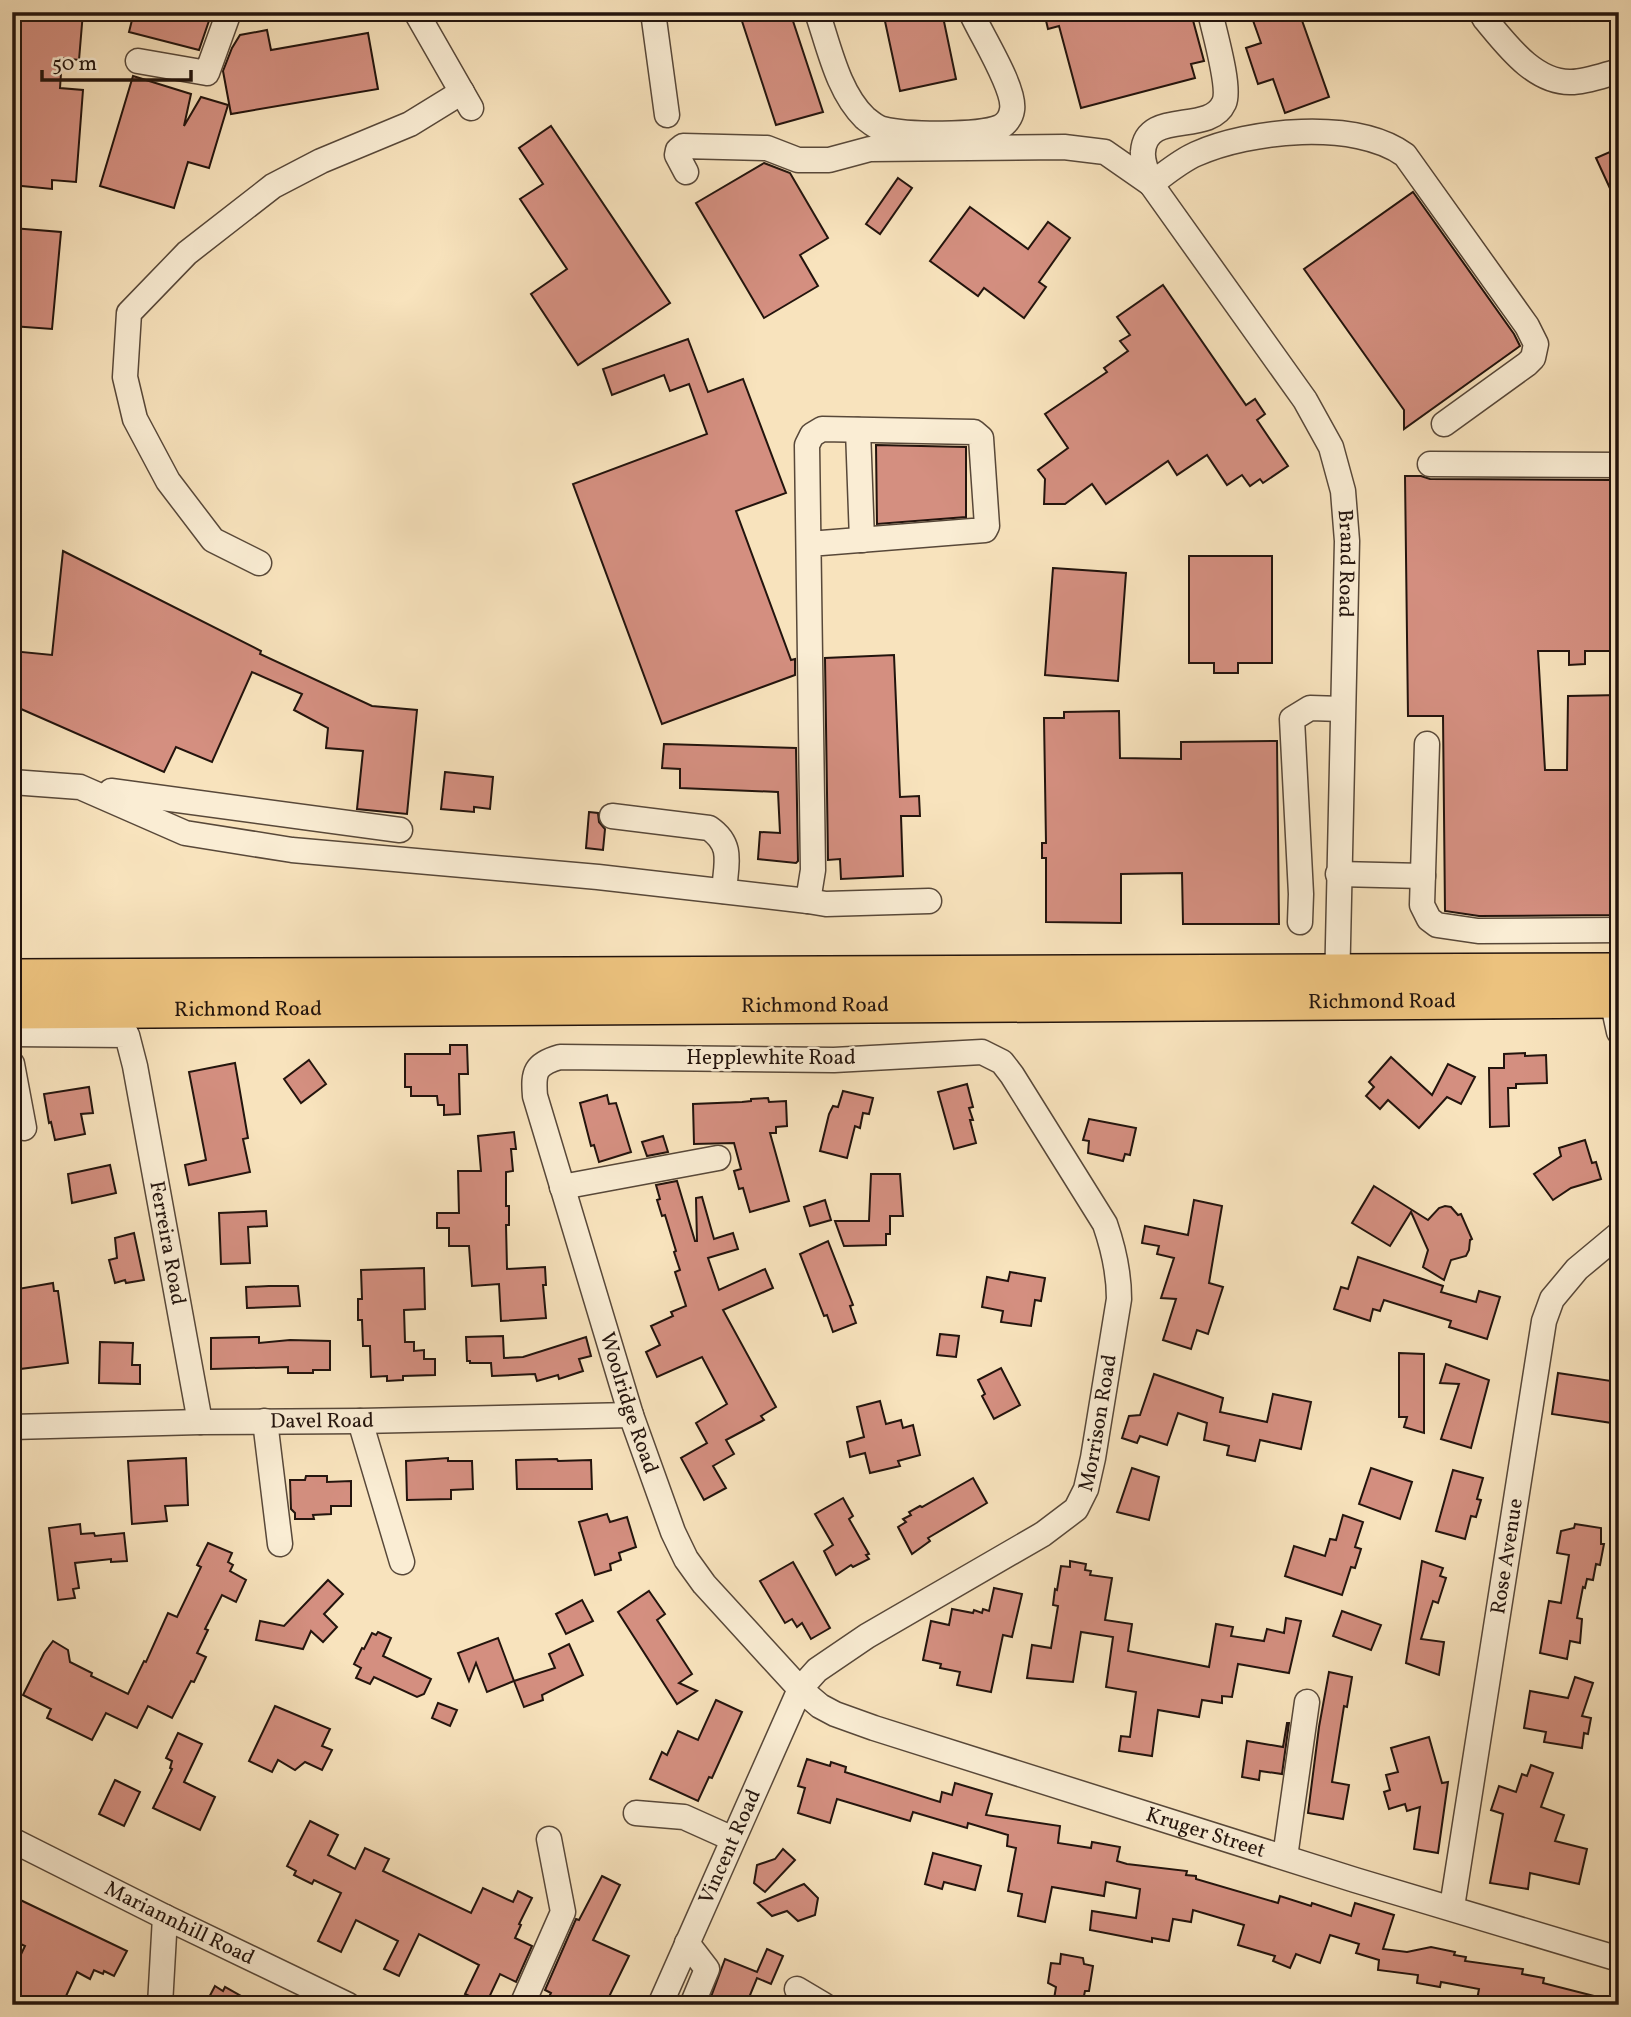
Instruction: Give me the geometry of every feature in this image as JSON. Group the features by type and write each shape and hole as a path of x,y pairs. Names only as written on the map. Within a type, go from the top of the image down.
{"highway":[{"name":"Richmond Road","path":"12,977 1338,987 1615,994"},
{"name":"Richmond Road","path":"12,1011 1338,987"}],"street":[{"path":"138,61 207,73 229,12"},
{"path":"259,563 213,540 168,481 135,419 125,377 129,313 187,253 274,186 321,161 466,100 416,12"},
{"path":"653,12 667,115"},
{"path":"817,12 849,100 866,119 880,128 901,132 980,132 1002,126 1013,109 1009,90 971,12"},
{"path":"1151,184 1142,153 1147,139 1159,128 1170,124 1207,120 1224,103 1227,90 1210,12"},
{"path":"1481,12 1518,58 1547,77 1570,82 1619,71"},
{"path":"1151,184 1193,155 1243,138 1276,133 1330,132 1365,138 1395,148 1405,155 1527,327 1536,344 1533,358 1527,364 1444,424"},
{"path":"686,172 677,155 683,146 767,148 798,160 829,160 870,149 1064,147 1105,152 1151,184"},
{"name":"Brand Road","path":"1151,184 1305,400 1331,447 1343,491 1347,541 1338,874 1338,987"},
{"path":"808,901 813,870 807,445 812,435 822,429 974,432 979,435 988,526 981,531 809,544"},
{"path":"858,430 862,540"},
{"path":"1430,464 1619,465"},
{"path":"1300,922 1293,719 1310,708 1342,709"},
{"path":"1427,744 1422,905 1429,919 1437,925 1478,931 1619,930"},
{"path":"12,782 80,787 400,830"},
{"path":"80,787 185,833 292,850 724,891 826,904 929,901"},
{"path":"612,816 709,828 721,836 727,856 724,891"},
{"path":"1338,874 1423,876"},
{"name":"Ferreira Road","path":"12,1034 127,1035 135,1066 200,1422"},
{"name":"Hepplewhite Road","path":"534,1079 537,1069 546,1061 560,1057 834,1060 969,1051 994,1057 1012,1075"},
{"path":"12,1064 24,1128"},
{"name":"Morrison Road","path":"800,1689 817,1670 867,1636 1063,1521 1076,1509 1086,1489 1119,1299 1119,1273 1105,1224 1012,1075"},
{"name":"Woolridge Road","path":"534,1079 535,1096 631,1415 673,1532 686,1559 704,1584 800,1689"},
{"path":"562,1187 718,1158"},
{"name":"Rose Avenue","path":"1452,1908 1544,1321 1552,1299 1577,1269 1619,1234"},
{"name":"Davel Road","path":"12,1427 631,1415"},
{"path":"265,1421 280,1544"},
{"path":"360,1421 402,1562"},
{"name":"Vincent Road","path":"660,2005 800,1689"},
{"name":"Kruger Street","path":"800,1689 820,1706 835,1714 874,1728 1355,1880 1619,1959"},
{"path":"1285,1857 1307,1702"},
{"path":"636,1813 684,1817 733,1839"},
{"path":"523,2005 563,1912 549,1839"},
{"name":"Mariannhill Road","path":"12,1840 348,2005"},
{"path":"160,2005 165,1917"},
{"path":"687,1943 707,1969 692,2005"},
{"path":"797,1989 824,2005"}],"building":[{"path":"12,12 83,12 79,60 62,58 60,88 83,90 76,182 52,180 52,189 12,185"},
{"path":"134,12 212,12 199,50 129,32"},
{"path":"739,12 790,12 823,112 776,125"},
{"path":"883,12 942,12 956,79 900,91"},
{"path":"1044,12 1191,13 1204,61 1191,64 1195,78 1081,108 1059,26 1048,29"},
{"path":"1250,12 1299,12 1329,97 1285,113 1273,79 1258,84 1246,48 1261,43"},
{"path":"267,30 271,50 368,33 378,89 231,114 223,71 232,48 240,35"},
{"path":"133,76 191,94 184,126 201,97 228,105 209,168 188,162 174,208 100,186"},
{"path":"551,126 670,303 578,365 531,294 567,269 520,199 543,184 519,148"},
{"path":"1619,148 1619,208 1596,158"},
{"path":"764,163 790,173 828,238 800,255 818,286 764,318 696,203"},
{"path":"898,178 912,188 880,234 866,224"},
{"path":"1413,192 1520,346 1404,429 1404,410 1304,269"},
{"path":"970,207 1028,249 1048,222 1070,238 1039,282 1046,287 1024,318 984,288 978,296 930,261"},
{"path":"12,228 61,232 52,329 12,326"},
{"path":"1163,285 1246,405 1255,399 1265,414 1257,420 1288,466 1263,483 1260,479 1250,486 1242,475 1227,485 1207,455 1177,475 1168,461 1106,504 1092,484 1065,504 1044,504 1045,479 1038,470 1068,448 1045,414 1107,372 1104,368 1128,351 1120,341 1130,335 1117,317"},
{"path":"688,339 708,392 743,379 786,493 736,511 791,660 795,659 795,675 662,724 573,484 707,434 689,384 670,391 664,375 612,395 603,369"},
{"path":"876,445 966,447 966,517 877,524"},
{"path":"1405,476 1430,479 1610,480 1610,498 1619,498 1619,575 1615,575 1615,617 1619,617 1619,634 1616,634 1616,651 1585,651 1585,664 1569,665 1569,651 1538,651 1545,770 1567,770 1568,696 1619,695 1619,915 1479,916 1445,911 1443,716 1408,716"},
{"path":"63,551 261,651 260,654 372,706 417,710 407,814 357,809 363,751 326,748 328,728 294,710 302,694 252,672 212,762 176,747 164,772 12,705 12,651 52,655"},
{"path":"1189,556 1272,556 1272,663 1238,663 1238,673 1214,673 1214,663 1189,663"},
{"path":"1053,568 1126,573 1118,681 1045,675"},
{"path":"894,655 900,797 919,796 920,816 901,816 903,876 841,879 840,859 828,860 825,658"},
{"path":"1119,711 1120,758 1181,759 1181,742 1277,741 1279,924 1183,924 1182,873 1121,874 1121,923 1046,922 1046,858 1042,858 1042,843 1046,843 1044,718 1064,718 1064,712"},
{"path":"664,744 796,748 798,861 758,859 760,832 780,833 778,792 680,788 680,769 662,768"},
{"path":"445,772 493,777 490,809 474,807 474,812 441,809"},
{"path":"589,812 598,813 599,822 605,829 603,850 586,848"},
{"path":"450,1045 467,1045 468,1074 459,1074 460,1114 444,1115 444,1105 438,1105 437,1096 411,1096 411,1087 405,1087 405,1054 450,1054"},
{"path":"1525,1053 1525,1056 1546,1055 1547,1083 1516,1084 1516,1088 1508,1088 1509,1126 1490,1127 1489,1068 1504,1068 1504,1054"},
{"path":"1391,1057 1432,1095 1448,1064 1475,1077 1461,1104 1447,1097 1419,1128 1388,1100 1380,1109 1366,1096 1374,1087 1369,1082"},
{"path":"309,1060 326,1084 301,1103 284,1079"},
{"path":"235,1063 248,1138 243,1139 250,1172 189,1185 185,1165 206,1160 189,1072"},
{"path":"967,1084 973,1107 969,1108 973,1120 970,1120 976,1143 954,1149 938,1092"},
{"path":"89,1087 93,1113 81,1114 85,1134 55,1140 44,1094"},
{"path":"843,1091 873,1098 869,1114 863,1113 860,1128 855,1126 847,1158 820,1151 829,1114 833,1106 838,1107"},
{"path":"607,1095 609,1104 616,1103 631,1152 599,1162 594,1145 591,1146 580,1103"},
{"path":"768,1098 769,1102 786,1101 787,1126 776,1127 776,1133 770,1133 789,1201 750,1212 743,1188 739,1189 734,1171 741,1169 734,1143 694,1144 693,1104"},
{"path":"1089,1119 1136,1128 1130,1155 1125,1154 1123,1161 1088,1153 1089,1141 1083,1140"},
{"path":"514,1132 516,1149 511,1149 513,1171 506,1172 506,1206 509,1206 509,1225 506,1225 507,1269 545,1267 546,1285 543,1285 546,1318 501,1321 499,1284 472,1286 469,1246 449,1246 449,1228 437,1228 437,1213 459,1213 458,1171 481,1171 478,1136"},
{"path":"663,1136 668,1152 647,1156 642,1142"},
{"path":"1585,1140 1592,1163 1596,1162 1601,1179 1571,1188 1553,1200 1534,1174 1561,1156 1559,1148"},
{"path":"110,1165 116,1193 72,1203 68,1174"},
{"path":"871,1174 900,1174 903,1216 890,1216 890,1234 886,1234 886,1245 844,1246 835,1221 869,1221"},
{"path":"677,1181 695,1241 696,1198 702,1197 714,1239 733,1233 738,1249 708,1258 719,1290 765,1269 773,1288 723,1310 776,1407 761,1416 764,1420 726,1440 734,1454 713,1466 726,1488 704,1500 681,1458 707,1443 696,1423 727,1404 702,1357 657,1377 646,1352 660,1345 651,1326 673,1316 671,1312 686,1306 675,1272 680,1270 674,1252 676,1251 665,1215 662,1216 657,1200 660,1199 656,1185"},
{"path":"1374,1186 1428,1220 1439,1208 1445,1206 1451,1207 1458,1215 1461,1214 1472,1239 1466,1256 1451,1260 1444,1280 1423,1267 1428,1250 1411,1212 1390,1246 1352,1223"},
{"path":"825,1200 831,1220 810,1226 804,1207"},
{"path":"1194,1200 1222,1206 1209,1283 1223,1287 1208,1334 1197,1330 1191,1349 1163,1340 1176,1299 1161,1298 1174,1258 1157,1254 1159,1246 1142,1243 1145,1226 1188,1235"},
{"path":"266,1211 267,1226 248,1227 250,1263 221,1264 219,1213"},
{"path":"134,1233 144,1280 115,1283 109,1260 117,1258 115,1238"},
{"path":"828,1241 853,1305 850,1306 856,1323 833,1332 800,1254"},
{"path":"1358,1257 1443,1286 1441,1292 1476,1302 1479,1291 1500,1297 1487,1339 1449,1327 1451,1321 1384,1300 1380,1311 1373,1309 1370,1321 1334,1309 1341,1287 1348,1289"},
{"path":"424,1268 425,1309 404,1310 405,1342 414,1342 414,1351 424,1350 424,1359 435,1359 435,1375 403,1376 403,1380 387,1381 387,1376 371,1377 370,1346 363,1346 362,1320 358,1320 358,1299 362,1299 361,1270"},
{"path":"1010,1272 1045,1278 1041,1301 1035,1300 1031,1326 1001,1322 1003,1311 982,1307 987,1277 1008,1281"},
{"path":"53,1283 54,1291 58,1291 68,1363 12,1370 12,1290"},
{"path":"298,1286 300,1306 247,1308 246,1287"},
{"path":"940,1334 959,1336 956,1357 937,1355"},
{"path":"503,1336 504,1358 523,1357 586,1337 591,1356 579,1359 583,1371 559,1379 558,1375 537,1381 535,1374 492,1376 491,1363 467,1361 466,1337"},
{"path":"259,1337 259,1343 290,1340 330,1341 330,1370 288,1373 288,1367 211,1369 211,1338"},
{"path":"100,1342 133,1343 132,1365 140,1365 140,1384 99,1383"},
{"path":"1399,1353 1424,1354 1424,1433 1404,1427 1407,1417 1399,1417"},
{"path":"1446,1364 1489,1380 1471,1448 1441,1439 1459,1384 1440,1383"},
{"path":"1001,1368 1020,1405 994,1419 982,1396 985,1394 978,1380"},
{"path":"1558,1373 1618,1382 1612,1423 1552,1414"},
{"path":"1154,1374 1223,1398 1220,1412 1267,1422 1273,1394 1311,1402 1301,1449 1260,1440 1255,1461 1227,1455 1229,1446 1204,1440 1207,1423 1178,1413 1167,1445 1140,1436 1137,1443 1122,1438 1129,1416 1140,1415"},
{"path":"880,1401 886,1424 901,1420 903,1428 913,1425 920,1455 898,1461 900,1466 870,1473 865,1453 850,1457 847,1442 864,1437 857,1407"},
{"path":"186,1458 188,1505 165,1506 167,1521 132,1524 128,1461"},
{"path":"448,1458 448,1461 472,1461 473,1489 451,1490 451,1499 407,1500 406,1461"},
{"path":"516,1460 591,1460 592,1489 517,1489"},
{"path":"1132,1468 1159,1477 1149,1520 1117,1512"},
{"path":"1371,1468 1412,1482 1400,1519 1359,1504"},
{"path":"1453,1470 1483,1478 1477,1499 1481,1500 1476,1517 1471,1516 1465,1539 1436,1531"},
{"path":"306,1476 327,1476 327,1482 351,1481 351,1506 331,1506 331,1514 313,1515 314,1519 295,1519 295,1513 291,1509 290,1480 305,1480"},
{"path":"973,1478 987,1503 928,1538 930,1541 912,1554 898,1527 906,1522 903,1519 911,1515 909,1512"},
{"path":"843,1498 853,1516 849,1519 869,1554 866,1555 869,1559 853,1567 851,1565 836,1575 824,1551 833,1545 815,1514"},
{"path":"607,1514 610,1522 627,1517 636,1547 619,1553 621,1560 610,1564 611,1570 595,1575 579,1522"},
{"path":"1343,1515 1363,1522 1355,1547 1361,1549 1355,1568 1351,1567 1342,1595 1285,1576 1294,1546 1325,1556 1330,1539 1336,1540"},
{"path":"80,1524 81,1534 94,1533 95,1536 124,1533 127,1561 111,1562 111,1559 75,1563 79,1588 73,1589 75,1598 58,1600 49,1528"},
{"path":"1575,1524 1601,1528 1601,1544 1604,1544 1600,1565 1596,1564 1593,1580 1587,1579 1585,1588 1583,1587 1577,1618 1582,1619 1580,1643 1570,1641 1567,1659 1540,1653 1549,1601 1561,1603 1569,1555 1557,1553 1561,1531 1574,1528"},
{"path":"208,1543 232,1553 228,1562 233,1565 230,1571 246,1580 236,1602 222,1595 205,1629 208,1630 197,1653 206,1657 172,1718 148,1706 137,1728 106,1713 92,1740 47,1718 51,1709 23,1695 53,1641 68,1650 70,1662 92,1673 91,1676 128,1694 168,1613 177,1617 201,1567 197,1565"},
{"path":"1070,1561 1086,1564 1085,1570 1091,1571 1090,1575 1112,1578 1105,1620 1132,1624 1128,1651 1209,1667 1216,1624 1233,1627 1231,1636 1264,1641 1267,1629 1284,1633 1286,1618 1301,1621 1289,1673 1238,1664 1232,1697 1222,1696 1222,1703 1202,1700 1199,1717 1158,1710 1152,1756 1119,1751 1121,1736 1130,1737 1136,1692 1106,1687 1113,1637 1081,1632 1073,1682 1027,1678 1032,1645 1051,1648 1058,1606 1053,1605 1055,1589 1057,1590 1061,1566 1070,1567"},
{"path":"1422,1561 1443,1568 1440,1576 1446,1578 1438,1603 1433,1601 1421,1639 1444,1642 1439,1675 1406,1663"},
{"path":"793,1562 830,1628 811,1639 802,1623 797,1627 792,1619 785,1623 760,1581"},
{"path":"328,1580 343,1594 324,1614 337,1627 323,1642 311,1631 303,1649 256,1640 260,1621 284,1626"},
{"path":"994,1588 1022,1594 1012,1637 1003,1635 991,1692 957,1685 960,1672 940,1668 941,1664 923,1660 931,1621 949,1625 952,1609 973,1613 974,1610 982,1613 983,1609 989,1611"},
{"path":"649,1591 665,1614 657,1620 692,1674 679,1683 697,1691 677,1704 618,1612"},
{"path":"582,1600 593,1621 566,1634 556,1614"},
{"path":"1342,1611 1381,1625 1371,1650 1333,1636"},
{"path":"378,1632 391,1638 383,1656 431,1679 424,1694 417,1697 374,1677 370,1684 356,1678 361,1668 354,1664 372,1633 376,1635"},
{"path":"498,1638 514,1681 487,1692 476,1663 469,1681 458,1653"},
{"path":"569,1644 583,1675 542,1695 543,1700 524,1707 514,1681 555,1668 549,1654"},
{"path":"1329,1672 1352,1677 1347,1707 1344,1706 1332,1782 1349,1785 1343,1819 1308,1813"},
{"path":"1575,1677 1593,1683 1582,1716 1591,1718 1588,1734 1584,1733 1582,1748 1544,1742 1546,1732 1524,1728 1530,1691 1568,1698"},
{"path":"716,1700 742,1712 712,1778 709,1777 698,1801 650,1779 662,1752 667,1755 678,1731 698,1740"},
{"path":"438,1703 457,1710 450,1726 432,1718"},
{"path":"275,1706 330,1729 322,1746 332,1750 322,1770 305,1762 295,1770 278,1760 272,1772 249,1761"},
{"path":"1287,1723 1282,1774 1260,1771 1259,1780 1242,1777 1247,1741 1283,1747"},
{"path":"178,1733 202,1744 184,1782 215,1797 200,1830 153,1808 172,1769 172,1761 166,1758"},
{"path":"1429,1737 1442,1783 1448,1782 1438,1853 1414,1849 1420,1807 1407,1811 1405,1804 1389,1809 1384,1792 1390,1790 1386,1775 1398,1772 1391,1748"},
{"path":"807,1759 830,1766 831,1762 846,1767 845,1772 940,1802 942,1792 952,1795 955,1783 992,1794 986,1815 1060,1826 1058,1843 1091,1848 1092,1842 1120,1847 1117,1861 1127,1864 1187,1871 1186,1875 1196,1876 1196,1879 1278,1903 1280,1896 1351,1916 1355,1903 1394,1915 1383,1949 1407,1952 1431,1947 1455,1952 1454,1955 1466,1957 1465,1961 1523,1969 1522,1974 1544,1978 1543,1983 1606,1999 1605,2005 1476,2005 1479,1989 1441,1982 1440,1987 1417,1983 1418,1975 1378,1970 1379,1960 1356,1953 1359,1944 1330,1935 1320,1963 1296,1954 1290,1968 1273,1961 1275,1956 1238,1945 1244,1925 1193,1910 1191,1922 1173,1919 1169,1941 1152,1938 1152,1942 1090,1930 1092,1911 1136,1918 1140,1889 1106,1882 1104,1896 1052,1887 1045,1922 1018,1916 1022,1894 1008,1891 1016,1848 1007,1846 1008,1835 968,1823 967,1828 913,1812 910,1821 837,1799 830,1823 798,1813 805,1788 798,1786"},
{"path":"1531,1765 1553,1773 1541,1807 1564,1815 1555,1841 1587,1849 1579,1884 1530,1873 1528,1889 1490,1883 1503,1814 1491,1810 1499,1786 1516,1792 1522,1774 1527,1776"},
{"path":"115,1780 140,1792 124,1826 99,1814"},
{"path":"310,1821 338,1835 328,1855 355,1869 365,1848 389,1859 383,1871 471,1913 483,1888 513,1902 518,1891 532,1898 515,1938 532,1946 516,1982 500,1974 486,2004 465,1994 479,1965 419,1934 399,1976 384,1969 398,1941 356,1920 341,1952 318,1941 341,1893 314,1880 312,1884 294,1875 296,1871 287,1866"},
{"path":"783,1849 795,1860 765,1892 754,1883 757,1865 775,1859"},
{"path":"933,1853 981,1866 975,1890 944,1882 942,1889 925,1884"},
{"path":"602,1876 620,1885 593,1940 629,1956 605,2005 545,2005 551,1993 545,1990 576,1919 579,1920"},
{"path":"804,1884 818,1898 815,1915 798,1921 787,1911 772,1916 758,1903"},
{"path":"12,1896 127,1951 114,1976 94,1970 90,1979 77,1972 62,2005 12,2005 12,1973 25,1946 12,1940"},
{"path":"767,1949 783,1956 771,1984 757,1978 746,2005 708,2005 725,1959 757,1972"},
{"path":"1061,1954 1083,1958 1084,1964 1093,1966 1089,1991 1085,1991 1082,2005 1053,2005 1056,1987 1048,1983 1051,1963 1060,1964"},
{"path":"215,1986 223,1991 225,1987 257,2005 205,2005"}]}
